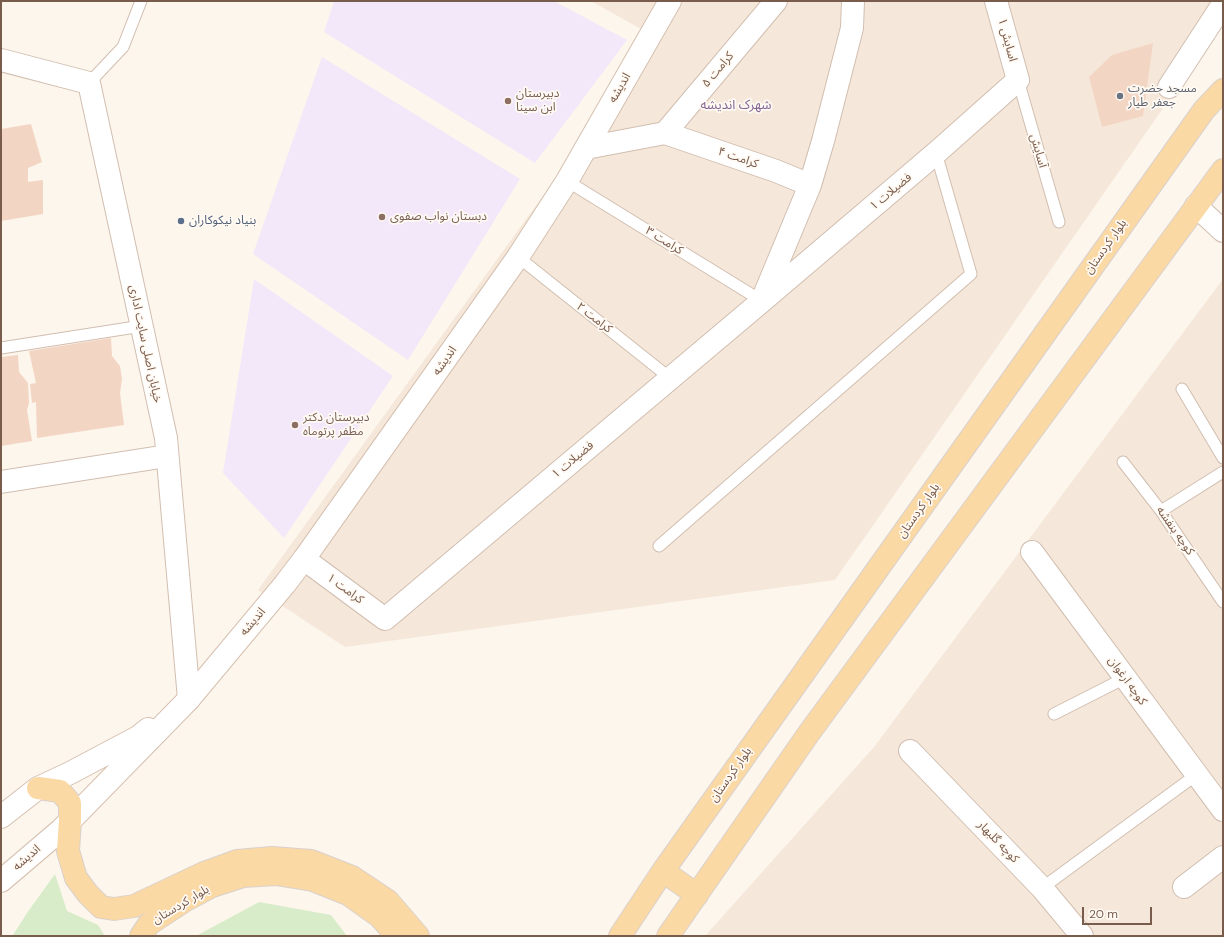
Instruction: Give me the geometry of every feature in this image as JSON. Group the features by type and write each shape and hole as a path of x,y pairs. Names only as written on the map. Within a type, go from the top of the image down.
{"main road":[{"name":"بلوار کردستان","path":"620,936 663,871 1204,110 1223,90"},
{"path":"668,936 809,733 1223,170"},
{"path":"38,788 60,791 70,803 68,851 76,878 88,894 100,906 114,909 134,906 204,872 237,861 272,858 303,860 311,861 352,877 388,901 418,936"},
{"path":"663,871 697,895"},
{"name":"بلوار کردستان","path":"141,936 149,924 184,901 212,886 243,876 276,874 313,880 348,894 379,916 397,936"}],"street":[{"name":"اندیشه","path":"1,881 70,820 189,699 285,584 518,257 567,181 670,1"},
{"name":"کرامت ۵","path":"665,132 776,1"},
{"name":"فضیلات ۱","path":"762,301 810,185 852,28 853,1"},
{"name":"اسایش ۱","path":"996,1 1018,80"},
{"path":"1169,87 1223,4"},
{"path":"1,60 89,83"},
{"name":"فضیلات ۱","path":"385,619 936,153 1018,80"},
{"name":"خیابان اصلی سایت اداری","path":"89,83 166,438 189,699"},
{"path":"586,148 665,132"},
{"name":"کرامت ۴","path":"665,132 776,171 810,185"},
{"path":"1196,206 1223,231"},
{"path":"1,482 167,456"},
{"name":"کوچه ارغوان","path":"1032,552 1223,810"},
{"name":"کرامت ۱","path":"304,559 385,619"},
{"name":"اندیشه","path":"1,817 38,788 138,737 189,699"},
{"name":"کوچه گلبهار","path":"910,751 1042,888 1082,936"},
{"path":"1184,887 1223,857"}],"lane":[{"path":"89,83 123,48 141,1"},
{"name":"آسایش","path":"1018,80 1059,222"},
{"path":"659,546 970,274 936,153"},
{"name":"کرامت ۳","path":"567,181 762,301"},
{"name":"کرامت ۲","path":"518,257 670,378"},
{"path":"1,348 142,326"},
{"path":"1182,389 1223,458"},
{"name":"کوچه بنفشه","path":"1123,462 1161,511 1223,602"},
{"path":"1161,511 1223,472"},
{"path":"1054,714 1125,678"},
{"path":"1042,888 1196,775"}],"shaded area":[{"name":"دبیرستان ابن سینا","path":"334,1 554,1 627,40 535,163 324,32"},
{"path":"591,1 1223,1 1223,22 835,580 345,647 258,590 657,38"},
{"name":"دبستان نواب صفوی","path":"322,57 520,179 408,360 253,254"},
{"name":"دبیرستان دکتر مظفر پرتوماه","path":"254,279 393,376 284,538 223,473"},
{"path":"1223,279 1223,936 705,936 874,747"}],"green space":[{"path":"55,874 67,911 98,925 105,936 13,935"},
{"path":"259,902 331,915 347,936 196,936"}],"building":[{"name":"مسجد حضرت جعفر طیار","path":"1153,43 1143,116 1102,127 1089,77 1112,55"},
{"path":"31,124 42,162 28,168 28,182 43,180 43,214 1,221 1,129"},
{"path":"111,338 112,356 120,366 122,379 120,393 124,425 37,438 36,402 32,403 30,384 36,383 29,351"},
{"path":"18,355 19,372 28,383 29,403 27,410 32,441 1,446 1,357"}],"place":[{"name":"مسجد حضرت جعفر طیار","path":"1120,96"},
{"name":"دبیرستان ابن سینا","path":"508,101"},
{"name":"دبستان نواب صفوی","path":"382,217"},
{"name":"بنیاد نیکوکاران","path":"181,221"},
{"name":"دبیرستان دکتر مظفر پرتوماه","path":"295,425"}],"district":[{"name":"شهرک اندیشه","path":"736,106"}]}
